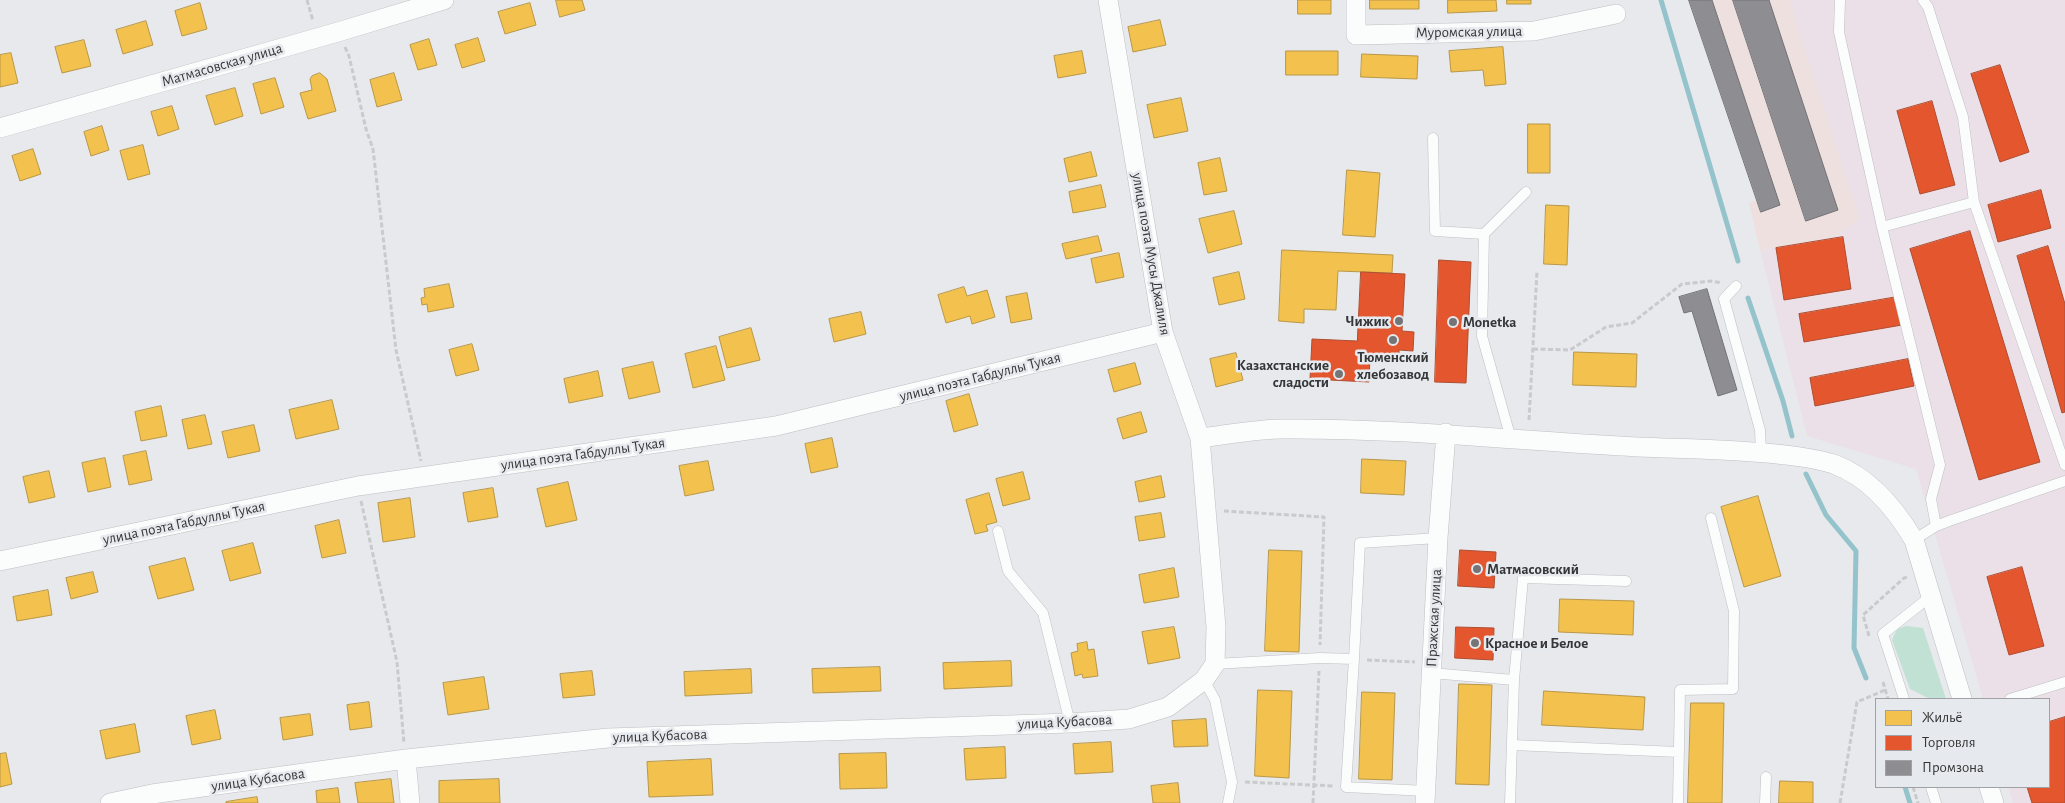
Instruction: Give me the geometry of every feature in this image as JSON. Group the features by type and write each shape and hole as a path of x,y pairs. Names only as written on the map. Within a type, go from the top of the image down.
{"street":[{"name":"Матмасовская улица","path":"0,128 444,0"},
{"name":"улица поэта Мусы Джалиля","path":"1108,0 1163,332 1200,438 1216,627 1215,664"},
{"name":"Муромская улица","path":"1356,0 1356,35 1534,31 1616,14"},
{"name":"улица поэта Габдуллы Тукая","path":"0,561 358,486 776,426 1163,332"},
{"path":"1200,438 1281,429 1446,433 1636,447 1761,452 1812,458 1837,466 1863,480 1901,518 1914,540 1962,698"},
{"name":"Пражская улица","path":"1425,797 1438,538 1446,433"},
{"path":"1204,680 1215,664"},
{"name":"улица Кубасова","path":"110,803 152,794 406,760 608,738 1070,723 1129,719 1168,708 1204,680"},
{"path":"406,760 410,803"},
{"path":"1989,788 1994,803"}],"lane":[{"path":"1840,0 1839,32 1882,227 1940,465 1931,499 1936,526"},
{"path":"1923,0 1928,7 1963,117 1974,202 2065,465"},
{"path":"1433,138 1435,231 1484,234"},
{"path":"1511,439 1482,336 1484,234 1526,192"},
{"path":"1882,227 1974,202"},
{"path":"1736,286 1724,299 1760,430 1761,452"},
{"path":"1914,540 1936,526 2065,481"},
{"path":"1678,803 1680,690 1733,689 1734,611 1711,518"},
{"path":"998,531 1008,571 1043,614 1070,723"},
{"path":"1425,797 1346,787 1360,543 1438,538"},
{"path":"1510,803 1514,680 1522,578 1626,581"},
{"path":"1904,698 1883,634 1931,596"},
{"path":"1215,664 1320,658 1354,659"},
{"path":"1431,668 1514,680"},
{"path":"1204,680 1215,700 1232,782 1228,803"},
{"path":"2013,698 2065,682"},
{"path":"1512,745 1679,752"},
{"path":"1765,803 1766,777"},
{"path":"1931,788 1936,803"}],"path":[{"path":"338,32 349,56 366,129 373,149 396,350 424,476"},
{"path":"1529,420 1537,271"},
{"path":"1534,349 1570,350 1606,327 1632,323 1682,284 1711,281 1736,286"},
{"path":"358,486 397,662 406,760"},
{"path":"1206,510 1324,517"},
{"path":"1354,659 1431,668"},
{"path":"1840,803 1857,702 1885,690"},
{"path":"1232,782 1346,787"},
{"path":"1913,788 1918,803"}],"shaded area":[{"path":"1689,0 1789,0 1859,218 1836,236 1760,250 1749,203 1757,200"},
{"path":"1789,0 2065,0 2065,803 2013,803 2008,788 2050,788 2050,698 1983,698 1916,469 1807,436 1760,250 1836,236 1859,218"}],"green space":[{"path":"1906,626 1923,628 1946,698 1928,698 1910,689 1892,640 1897,629"}],"building: Жильё":[{"path":"556,0 582,0 585,10 560,17"},
{"path":"1298,0 1331,0 1331,14 1298,14"},
{"path":"1370,0 1419,0 1419,9 1370,9"},
{"path":"1448,0 1496,0 1497,11 1448,13"},
{"path":"1507,0 1531,0 1531,4 1507,4"},
{"path":"200,3 207,29 182,36 175,11"},
{"path":"530,3 536,25 505,34 498,12"},
{"path":"1160,20 1166,45 1133,52 1128,27"},
{"path":"146,21 153,45 123,54 116,30"},
{"path":"478,38 485,61 462,68 455,45"},
{"path":"429,39 437,65 418,70 410,45"},
{"path":"84,40 91,66 62,73 55,47"},
{"path":"1503,47 1506,84 1485,86 1483,70 1451,72 1449,51"},
{"path":"1082,51 1086,73 1058,78 1054,56"},
{"path":"1286,51 1338,51 1338,75 1286,75"},
{"path":"11,53 18,83 0,87 0,55"},
{"path":"1362,54 1418,56 1417,79 1361,77"},
{"path":"320,73 327,79 336,111 308,119 300,93 312,90 310,79 312,76"},
{"path":"394,73 402,100 377,107 370,80"},
{"path":"275,78 284,107 261,114 253,84"},
{"path":"235,88 243,116 215,125 206,96"},
{"path":"1181,98 1188,131 1154,138 1147,105"},
{"path":"172,106 179,129 158,136 151,112"},
{"path":"1528,124 1550,124 1550,173 1528,173"},
{"path":"102,126 109,150 91,156 84,132"},
{"path":"143,145 150,174 128,180 120,151"},
{"path":"33,149 41,174 20,181 12,156"},
{"path":"1091,152 1097,176 1069,182 1064,159"},
{"path":"1220,158 1227,191 1204,195 1198,163"},
{"path":"1347,170 1380,173 1375,237 1343,235"},
{"path":"1101,185 1106,207 1073,213 1069,192"},
{"path":"1546,205 1569,206 1567,265 1544,264"},
{"path":"1234,211 1242,244 1208,253 1199,219"},
{"path":"1098,236 1102,251 1066,259 1062,244"},
{"path":"1282,250 1393,255 1392,273 1338,271 1336,310 1304,309 1304,323 1279,321"},
{"path":"1119,253 1124,277 1096,283 1091,259"},
{"path":"1239,272 1245,299 1219,305 1213,278"},
{"path":"449,284 454,307 428,312 427,304 422,305 421,298 425,297 424,289"},
{"path":"964,287 967,296 987,290 995,317 972,324 970,316 946,323 938,295"},
{"path":"1027,293 1032,319 1011,323 1006,297"},
{"path":"861,312 866,334 834,342 829,319"},
{"path":"751,328 760,360 727,368 719,337"},
{"path":"472,344 479,370 456,376 449,350"},
{"path":"716,346 725,380 693,388 685,354"},
{"path":"1574,352 1637,354 1636,387 1573,385"},
{"path":"1236,353 1243,380 1216,387 1210,359"},
{"path":"653,362 660,392 629,399 622,369"},
{"path":"1135,363 1141,384 1114,392 1108,370"},
{"path":"598,371 603,396 569,403 564,379"},
{"path":"969,394 978,425 954,432 946,401"},
{"path":"332,400 339,429 296,439 289,410"},
{"path":"161,406 167,436 141,441 135,412"},
{"path":"1141,412 1147,432 1123,439 1117,419"},
{"path":"205,415 212,444 188,449 182,420"},
{"path":"254,425 260,451 228,458 222,432"},
{"path":"832,438 838,467 811,473 805,444"},
{"path":"146,451 152,480 129,485 123,456"},
{"path":"105,458 111,487 88,492 82,463"},
{"path":"1362,459 1406,461 1404,495 1361,493"},
{"path":"708,461 714,490 685,496 679,466"},
{"path":"49,471 55,497 29,503 23,477"},
{"path":"1023,472 1030,499 1003,506 996,479"},
{"path":"1161,476 1165,497 1139,502 1135,482"},
{"path":"568,482 577,520 546,527 537,489"},
{"path":"493,488 498,517 468,522 463,493"},
{"path":"989,493 997,522 986,525 988,531 975,534 966,500"},
{"path":"1758,496 1781,576 1744,587 1721,507"},
{"path":"410,498 415,537 383,542 378,503"},
{"path":"1161,513 1165,537 1139,541 1135,517"},
{"path":"339,520 346,553 322,558 315,526"},
{"path":"253,543 261,573 230,581 222,551"},
{"path":"1269,550 1302,551 1299,652 1265,651"},
{"path":"185,558 194,590 158,599 149,567"},
{"path":"1174,568 1179,597 1144,603 1139,575"},
{"path":"93,572 98,592 71,599 66,578"},
{"path":"48,590 52,615 17,621 13,597"},
{"path":"1560,599 1634,601 1633,635 1559,632"},
{"path":"1174,627 1180,658 1148,664 1142,632"},
{"path":"1087,642 1088,650 1094,649 1098,676 1083,678 1082,674 1075,676 1071,653 1078,651 1077,644"},
{"path":"1011,661 1012,686 944,689 943,663"},
{"path":"880,667 881,691 813,693 812,669"},
{"path":"751,669 752,693 685,696 684,672"},
{"path":"592,671 595,695 563,698 560,674"},
{"path":"484,677 489,709 448,715 443,683"},
{"path":"1459,684 1492,685 1489,785 1456,784"},
{"path":"1258,690 1292,691 1289,778 1255,776"},
{"path":"1544,691 1645,697 1643,730 1542,725"},
{"path":"1362,692 1395,693 1392,780 1359,779"},
{"path":"369,702 372,727 350,730 347,705"},
{"path":"1691,703 1724,703 1722,803 1688,803"},
{"path":"215,710 221,739 192,745 186,716"},
{"path":"310,714 313,735 283,740 280,718"},
{"path":"1206,719 1208,746 1174,747 1172,721"},
{"path":"135,724 140,752 106,759 100,731"},
{"path":"1111,742 1113,772 1075,774 1073,744"},
{"path":"1005,747 1006,778 966,780 964,749"},
{"path":"6,753 12,784 0,787 0,754"},
{"path":"886,753 887,788 840,789 839,754"},
{"path":"711,759 713,795 649,797 647,762"},
{"path":"391,779 394,803 358,803 355,783"},
{"path":"499,779 500,803 439,803 439,781"},
{"path":"1780,781 1813,782 1813,803 1779,803"},
{"path":"1178,783 1180,803 1153,803 1151,786"},
{"path":"338,788 340,803 317,803 316,791"},
{"path":"257,797 258,803 226,803 226,802"}],"building: Торговля":[{"path":"2000,65 2029,152 2000,162 1971,74"},
{"path":"1932,101 1955,185 1920,194 1897,111"},
{"path":"2041,190 2051,228 1998,242 1988,205"},
{"path":"1970,231 2040,462 1979,480 1910,249"},
{"path":"1843,237 1851,289 1784,300 1776,248"},
{"path":"2048,246 2065,304 2065,412 2062,413 2017,256"},
{"name":"Monetka","path":"1439,260 1471,262 1466,383 1435,382"},
{"path":"1361,272 1405,274 1402,331 1414,332 1413,351 1399,350 1399,359 1370,357 1369,382 1310,379 1312,339 1357,341"},
{"path":"1897,297 1902,325 1804,342 1799,314"},
{"path":"1908,359 1914,386 1815,406 1810,378"},
{"name":"Матмасовский","path":"1460,550 1496,552 1494,588 1458,586"},
{"path":"2022,567 2044,646 2009,655 1987,577"},
{"name":"Красное и Белое","path":"1456,627 1494,628 1493,660 1455,658"},
{"path":"2065,717 2065,803 2032,803 2027,788 2050,788 2050,722"}],"building: Промзона":[{"path":"1689,0 1712,0 1780,205 1761,212"},
{"path":"1733,0 1769,0 1838,210 1806,221"},
{"path":"1707,289 1737,390 1718,396 1692,311 1684,313 1679,297"}],"waterway":[{"path":"1661,0 1738,261"},
{"path":"1748,298 1783,401 1792,436"},
{"path":"1806,474 1826,515 1856,551 1854,648 1866,678"},
{"path":"1905,788 1910,803"}],"place":[{"name":"Чижик","path":"1399,321"},
{"name":"Monetka","path":"1453,322"},
{"name":"Тюменский хлебозавод","path":"1393,340"},
{"name":"Казахстанские сладости","path":"1339,374"},
{"name":"Матмасовский","path":"1477,569"},
{"name":"Красное и Белое","path":"1475,643"}]}
